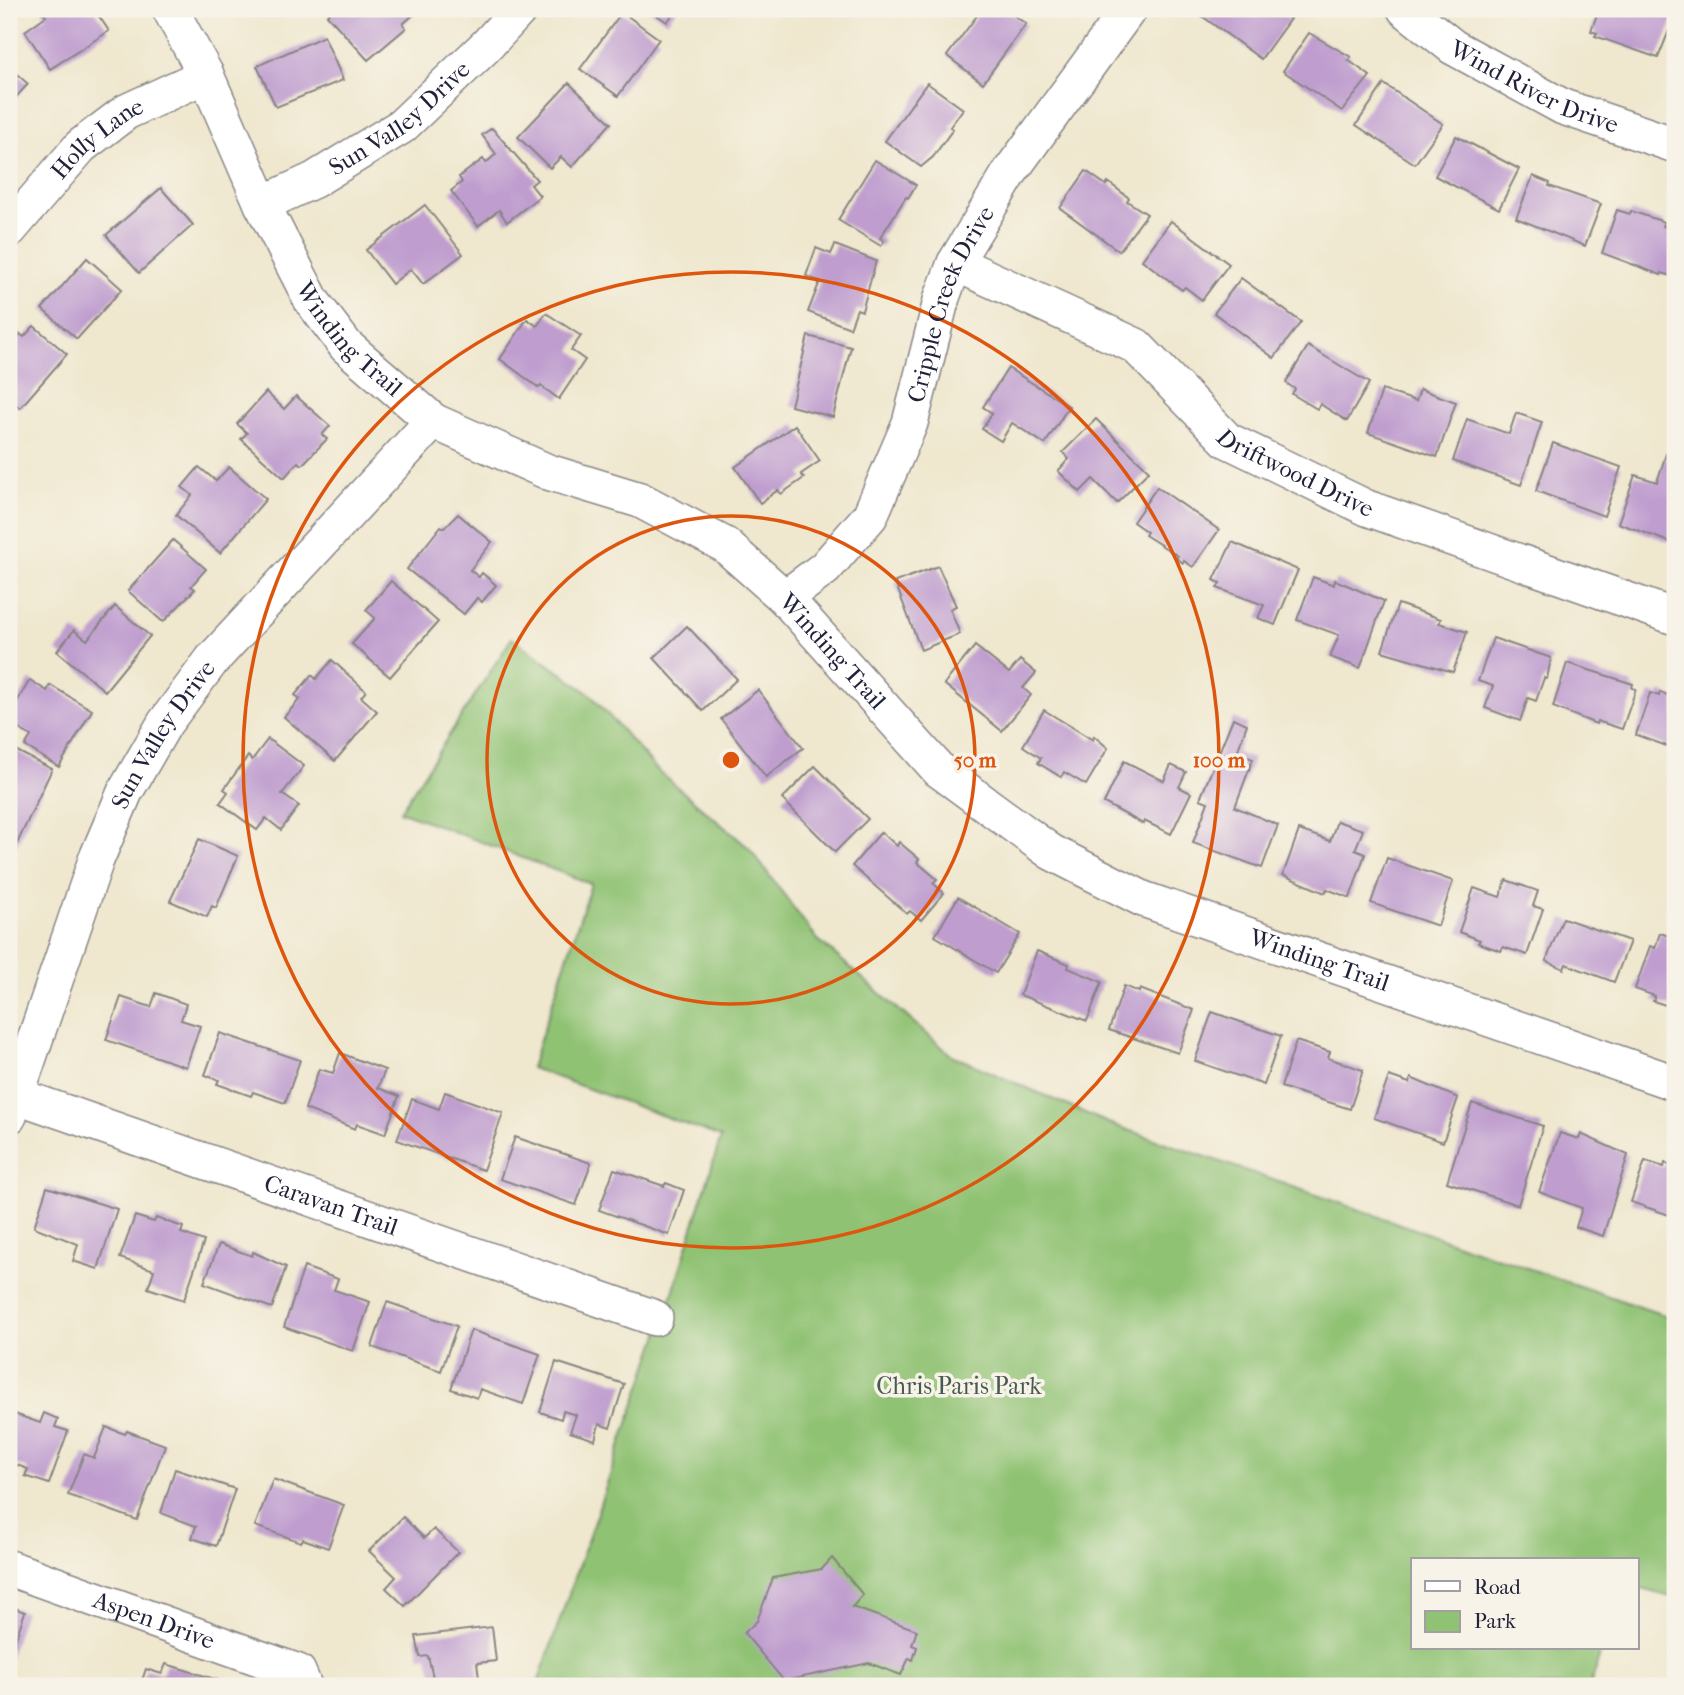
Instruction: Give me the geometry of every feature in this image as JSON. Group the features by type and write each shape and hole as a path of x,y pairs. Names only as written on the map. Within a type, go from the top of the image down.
{"street":[{"name":"Winding Trail","path":"170,9 206,75 262,204 312,301 346,345 433,421 548,472 640,499 725,545 785,598 939,770 1051,852 1143,899 1675,1083"},
{"name":"Sun Valley Drive","path":"262,204 314,180 402,127 486,46 520,9"},
{"name":"Cripple Creek Drive","path":"785,598 825,568 870,516 911,423 942,297 955,263 1010,172 1129,9"},
{"name":"Wind River Drive","path":"1405,9 1454,47 1563,107 1675,145"},
{"name":"Holly Lane","path":"9,230 80,146 125,112 206,75"},
{"name":"Driftwood Drive","path":"955,263 1136,346 1227,440 1367,508 1675,617"},
{"name":"Sun Valley Drive","path":"11,1102 96,860 125,792 165,723 212,660 433,421"},
{"name":"Caravan Trail","path":"11,1102 655,1318"},
{"name":"Aspen Drive","path":"9,1568 301,1679"}],"green space":[{"name":"Chris Paris Park","path":"512,638 590,694 656,769 749,848 816,938 951,1055 1108,1123 1675,1319 1675,1598 1638,1588 1638,1558 1411,1558 1411,1650 1601,1650 1590,1686 537,1686 669,1305 721,1137 531,1068 591,884 400,811"}],"building":[{"path":"41,9 94,9 109,31 50,69 25,31 46,16"},
{"path":"334,9 420,9 403,24 406,28 368,60 327,15"},
{"path":"648,9 677,9 667,22"},
{"path":"982,9 1005,9 1026,24 983,83 947,56"},
{"path":"1208,9 1275,9 1290,19 1261,59 1202,16"},
{"path":"1599,9 1657,9 1675,16 1658,58 1595,36 1597,33 1591,31"},
{"path":"622,12 659,39 618,96 580,69"},
{"path":"1309,33 1351,57 1348,60 1370,76 1342,111 1283,71"},
{"path":"324,36 343,80 276,107 257,66"},
{"path":"9,67 28,84 9,105"},
{"path":"569,83 611,123 572,167 561,157 550,168 518,137"},
{"path":"927,83 963,109 950,127 953,129 933,157 921,167 885,141"},
{"path":"1384,84 1443,124 1415,164 1356,125"},
{"path":"492,128 537,180 531,185 540,196 507,222 499,210 478,226 451,191 462,182 459,177 483,159 486,163 496,154 482,135"},
{"path":"1456,136 1519,169 1499,209 1435,176"},
{"path":"875,160 916,185 880,238 884,241 881,246 838,220"},
{"path":"1086,171 1106,185 1108,182 1129,198 1127,201 1147,214 1119,251 1060,208"},
{"path":"1533,176 1550,183 1549,186 1601,204 1585,246 1516,218"},
{"path":"161,188 193,225 139,273 106,235"},
{"path":"425,205 463,254 423,284 411,269 392,284 366,250"},
{"path":"1617,210 1630,214 1631,211 1664,222 1663,226 1675,230 1675,265 1671,276 1661,275 1602,253"},
{"path":"1171,221 1229,264 1202,300 1185,287 1182,290 1142,260"},
{"path":"835,245 876,261 862,311 857,309 850,328 808,312 820,281 806,276 816,248 831,254"},
{"path":"87,258 122,289 77,339 42,309"},
{"path":"1241,278 1301,322 1274,358 1214,313"},
{"path":"546,313 581,336 571,350 585,360 559,399 541,386 539,388 500,359 527,319 537,326"},
{"path":"34,326 67,354 20,408 9,398 9,349 20,334 24,337"},
{"path":"808,336 851,347 833,417 791,406"},
{"path":"1308,346 1369,383 1347,421 1320,404 1317,409 1292,394 1295,389 1286,383"},
{"path":"1008,368 1069,406 1045,444 1012,423 1001,441 982,429 992,413 983,407"},
{"path":"1420,389 1456,402 1437,457 1368,433 1382,390 1416,401"},
{"path":"266,392 284,409 296,396 330,426 322,435 327,439 302,465 298,462 284,478 241,439 247,433 237,424"},
{"path":"1516,413 1542,422 1521,485 1453,461 1467,419 1509,434"},
{"path":"1096,419 1149,471 1117,503 1093,479 1080,492 1058,471 1069,459 1063,452"},
{"path":"795,425 820,461 801,474 804,478 781,494 778,490 760,503 735,467"},
{"path":"1553,443 1621,467 1604,516 1536,491"},
{"path":"1666,454 1675,458 1675,544 1618,523 1635,475 1657,482"},
{"path":"199,467 216,481 229,467 266,499 220,553 176,515 192,495 182,487"},
{"path":"1157,487 1219,530 1193,567 1184,561 1183,563 1176,558 1178,556 1145,535 1147,532 1133,522"},
{"path":"458,514 492,542 470,570 479,577 482,573 496,585 482,602 477,598 464,614 407,569 441,526 444,528"},
{"path":"173,540 206,569 191,586 195,589 163,622 128,591"},
{"path":"1232,542 1298,570 1275,625 1258,618 1264,605 1217,588 1220,583 1214,580"},
{"path":"938,566 956,606 950,609 960,634 921,650 895,582"},
{"path":"1313,577 1334,585 1335,580 1384,601 1360,668 1330,657 1339,635 1297,620"},
{"path":"391,581 438,622 390,677 352,644 375,618 366,610"},
{"path":"1398,604 1441,619 1439,623 1467,632 1453,672 1382,651"},
{"path":"115,606 150,636 105,691 57,651 74,630 87,640"},
{"path":"687,626 737,679 703,711 654,658"},
{"path":"1493,638 1551,658 1547,679 1544,678 1536,701 1528,698 1520,721 1485,708 1493,686 1478,681"},
{"path":"975,646 1009,673 1020,660 1036,673 1023,688 1031,695 1002,731 944,684"},
{"path":"332,660 366,691 361,697 377,711 335,761 284,717 300,699 295,695 312,675 316,679"},
{"path":"1567,663 1633,684 1632,688 1636,689 1622,729 1597,721 1596,724 1553,707"},
{"path":"30,680 47,691 50,685 92,710 59,767 25,746 31,736 9,723 9,715"},
{"path":"758,690 803,748 766,777 721,719"},
{"path":"1660,692 1675,698 1675,749 1636,735 1650,693 1659,696"},
{"path":"1044,710 1093,740 1094,736 1108,748 1086,785 1064,772 1061,777 1038,763 1041,758 1023,746"},
{"path":"1233,718 1247,724 1237,753 1253,759 1235,807 1278,825 1262,868 1193,843 1208,802 1200,799"},
{"path":"268,739 304,766 282,794 299,806 281,830 266,818 257,830 220,803 228,792 224,789 248,756 252,760"},
{"path":"13,749 52,769 15,848 9,845 9,757"},
{"path":"1124,761 1164,781 1171,765 1186,772 1179,787 1191,793 1171,834 1144,821 1143,824 1104,803"},
{"path":"815,766 868,819 835,852 782,799"},
{"path":"1337,821 1363,830 1355,850 1365,854 1350,898 1327,889 1325,893 1283,875 1299,830 1330,841"},
{"path":"881,832 897,846 899,842 919,859 917,862 937,879 933,883 944,893 921,920 910,911 907,914 852,866"},
{"path":"199,839 238,856 216,908 212,906 207,917 170,901"},
{"path":"1387,858 1453,881 1438,926 1371,903"},
{"path":"1506,880 1538,891 1533,906 1543,909 1527,955 1503,947 1501,951 1478,943 1480,940 1459,932 1474,888 1500,897"},
{"path":"958,897 1020,934 996,973 935,936"},
{"path":"1563,918 1630,941 1614,982 1566,964 1564,969 1546,961"},
{"path":"1660,933 1675,938 1675,1008 1653,1001 1655,996 1635,989 1650,946 1655,948"},
{"path":"1037,951 1102,982 1087,1021 1020,995"},
{"path":"1124,986 1139,992 1140,989 1194,1010 1178,1053 1109,1030"},
{"path":"156,993 186,1004 181,1020 200,1026 186,1067 106,1040 121,997 151,1007"},
{"path":"1212,1012 1281,1036 1264,1085 1195,1061"},
{"path":"220,1033 300,1060 285,1103 253,1092 251,1096 217,1084 219,1080 205,1075"},
{"path":"1296,1041 1330,1052 1328,1058 1363,1070 1350,1109 1281,1087"},
{"path":"340,1053 385,1070 378,1088 399,1096 385,1134 357,1124 355,1129 305,1109 319,1069 333,1073"},
{"path":"1389,1076 1409,1083 1411,1078 1458,1098 1443,1142 1374,1118"},
{"path":"445,1092 503,1113 483,1170 397,1140 412,1099 439,1109"},
{"path":"1472,1103 1543,1126 1518,1205 1447,1182"},
{"path":"1560,1133 1579,1139 1581,1134 1628,1155 1603,1236 1576,1227 1582,1208 1539,1192"},
{"path":"515,1137 591,1163 576,1205 500,1179"},
{"path":"1645,1161 1664,1167 1665,1163 1675,1167 1675,1217 1631,1202"},
{"path":"614,1169 684,1190 669,1235 599,1210"},
{"path":"47,1187 117,1209 98,1269 73,1261 78,1244 34,1227"},
{"path":"135,1216 154,1222 156,1218 183,1227 181,1233 204,1241 184,1300 148,1288 154,1270 120,1258"},
{"path":"219,1244 252,1256 253,1252 286,1267 272,1308 204,1283"},
{"path":"304,1267 338,1279 334,1290 370,1302 353,1351 284,1327"},
{"path":"387,1302 457,1326 441,1371 372,1347"},
{"path":"471,1330 540,1354 523,1404 480,1389 477,1398 451,1389"},
{"path":"556,1362 624,1384 610,1428 599,1424 595,1440 570,1432 576,1415 563,1411 561,1419 540,1412"},
{"path":"9,1412 40,1423 44,1413 58,1419 55,1427 68,1431 49,1484 25,1476 28,1469 9,1462"},
{"path":"106,1427 125,1434 127,1431 165,1445 137,1520 68,1495 84,1454 94,1458"},
{"path":"175,1469 235,1489 216,1546 192,1538 196,1526 161,1513"},
{"path":"273,1479 344,1505 328,1548 255,1526"},
{"path":"403,1517 424,1538 434,1529 458,1552 405,1606 386,1588 396,1577 369,1551"},
{"path":"832,1558 863,1595 852,1607 917,1630 912,1645 917,1647 913,1660 909,1658 901,1675 869,1663 784,1681 744,1633 757,1621 773,1578 822,1569"},
{"path":"9,1606 25,1612 9,1658"},
{"path":"492,1627 496,1661 477,1663 480,1686 435,1686 428,1656 420,1657 416,1636"},
{"path":"166,1664 221,1681 219,1686 140,1686 146,1669 162,1674"}]}
